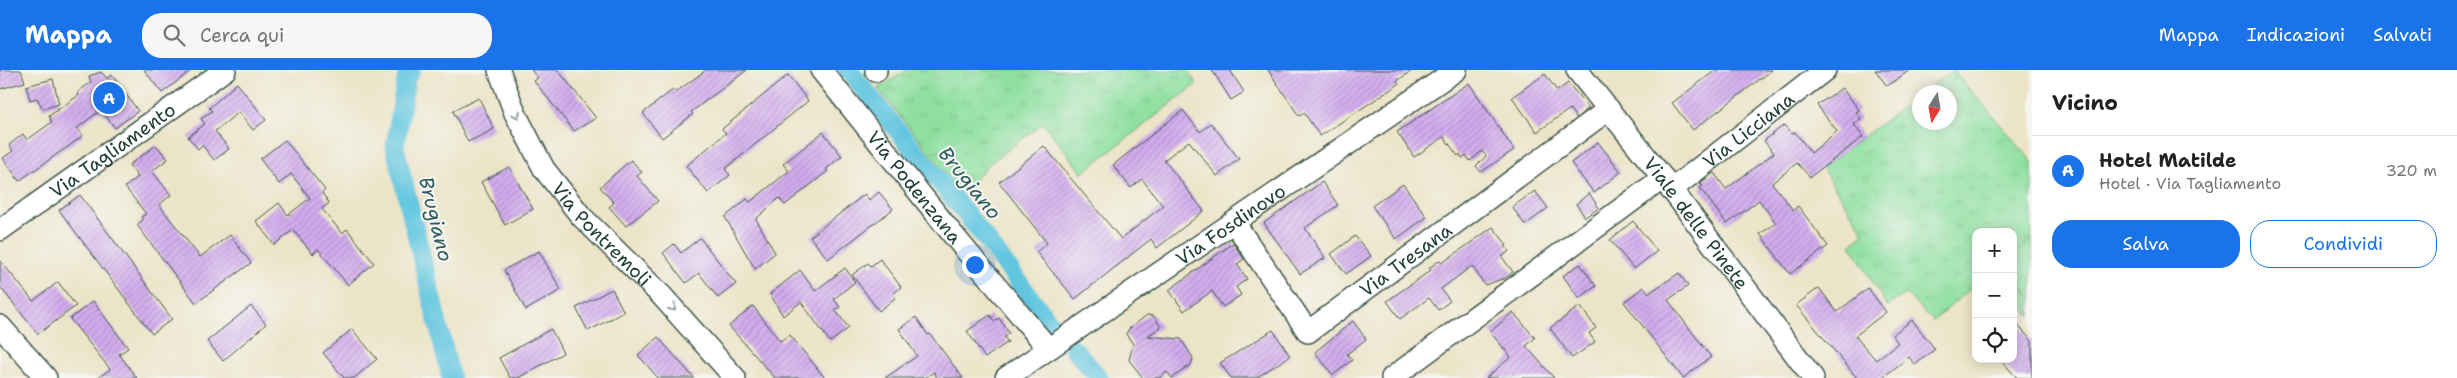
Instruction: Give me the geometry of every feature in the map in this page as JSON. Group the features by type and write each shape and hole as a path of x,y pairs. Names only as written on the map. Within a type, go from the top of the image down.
{"street":[{"name":"Via Tagliamento","path":"0,230 225,70"},
{"name":"Via Pontremoli","path":"499,70 515,113 544,169 581,216 662,296 735,378"},
{"name":"Via Podenzana","path":"821,70 954,236 1048,348"},
{"name":"Via Fosdinovo","path":"1006,378 1456,70"},
{"name":"Viale delle Pinete","path":"1577,70 1667,184 1813,378"},
{"name":"Via Licciana","path":"1392,378 1825,70"},
{"name":"Via Tresana","path":"1234,222 1308,332 1609,109"},
{"path":"0,326 46,378"}],"green space":[{"path":"907,70 1187,70 1197,84 1082,173 1045,125 1042,124 989,164 962,193 878,89"},
{"path":"1953,70 2032,161 2031,316 2017,299 2017,228 1972,228 1972,287 1933,321 1906,294 1887,306 1851,245 1864,233 1822,168 1912,100 1912,130 1957,130 1957,85 1933,85"},
{"path":"2032,239 2032,299 2017,281 2017,251"}],"building":[{"path":"0,70 21,70 25,82 0,89"},
{"path":"144,70 192,70 162,93"},
{"path":"531,70 558,70 596,118 574,131 534,81 538,78"},
{"path":"706,70 747,70 691,112 693,114 662,138 643,113 674,89 676,92"},
{"path":"1212,70 1230,70 1244,92 1231,100"},
{"path":"1268,70 1413,70 1397,81 1399,84 1320,136 1304,113 1299,116"},
{"path":"1716,70 1772,70 1693,130 1672,103"},
{"path":"1875,70 1910,70 1887,86"},
{"path":"101,72 107,78 112,75 138,111 115,128 101,110 77,128 83,136 19,181 3,158 13,151 9,145 23,134 27,140 52,122 49,116 79,95 78,92 91,82 89,76"},
{"path":"1545,74 1557,91 1568,83 1589,108 1576,118 1570,109 1537,132 1512,97"},
{"path":"788,75 808,101 725,169 730,175 708,193 686,166 726,133 722,129"},
{"path":"53,79 59,104 43,109 37,98 30,100 26,86"},
{"path":"237,83 266,120 253,130 239,112 215,131 229,149 214,160 202,145 198,149 188,137 205,124 201,119 212,111 209,108"},
{"path":"1469,83 1514,150 1481,172 1476,166 1486,156 1482,151 1470,161 1466,155 1462,158 1460,154 1458,156 1444,137 1414,157 1397,132"},
{"path":"1842,88 1859,110 1856,112 1861,119 1854,124 1863,137 1810,177 1797,163 1772,183 1793,210 1798,206 1828,246 1790,274 1760,234 1776,223 1759,200 1727,224 1700,188 1703,186 1700,183 1714,173 1726,189 1774,153 1764,141 1784,125 1792,134 1795,132 1811,153 1837,131 1817,105"},
{"path":"479,98 494,129 468,142 453,111"},
{"path":"1183,110 1200,132 1211,123 1239,159 1217,176 1189,141 1164,160 1204,211 1157,248 1151,239 1075,299 1036,252 1047,243 999,182 1044,146 1121,239 1163,206 1142,179 1131,188 1113,165"},
{"path":"823,132 842,156 826,169 828,171 785,205 779,198 756,219 775,253 755,269 725,217 747,199 750,202 789,171 783,164"},
{"path":"285,140 325,190 322,193 329,203 322,209 342,233 347,229 374,263 348,285 318,249 313,254 293,230 274,245 256,221 279,203 288,215 310,198 291,174 279,184 260,159"},
{"path":"1598,142 1621,172 1594,193 1571,163"},
{"path":"156,145 168,159 152,171 171,195 159,205 200,257 230,235 251,263 196,303 137,225 143,220 141,217 146,214 125,187 138,177 129,165"},
{"path":"631,160 642,172 637,176 658,201 626,226 609,207 614,203 600,187"},
{"path":"509,167 533,209 505,225 481,182"},
{"path":"1322,182 1338,205 1305,228 1325,258 1300,274 1264,223"},
{"path":"1403,184 1427,217 1396,239 1372,206"},
{"path":"1535,191 1548,208 1525,225 1512,207"},
{"path":"879,192 893,209 828,259 810,237 865,194 869,200"},
{"path":"1589,193 1599,208 1585,217 1576,204"},
{"path":"80,195 172,319 152,334 59,210"},
{"path":"1633,221 1657,251 1634,269 1610,240"},
{"path":"1493,227 1507,245 1505,246 1509,251 1502,257 1513,272 1505,278 1485,285 1472,266 1441,289 1450,301 1438,310 1429,298 1400,319 1387,301 1431,270 1429,268 1440,260 1442,263"},
{"path":"1355,236 1371,256 1346,274 1331,254"},
{"path":"700,238 736,284 718,298 699,273 686,283 663,253 674,244 681,253"},
{"path":"1233,243 1244,259 1237,264 1247,279 1236,287 1241,295 1223,307 1212,291 1184,311 1169,290"},
{"path":"539,251 561,290 526,310 504,270"},
{"path":"880,259 901,287 893,294 895,298 879,311 852,275 868,263 871,266"},
{"path":"0,260 33,301 58,282 76,306 38,334 0,287"},
{"path":"1580,264 1596,286 1579,298 1563,276"},
{"path":"845,268 855,282 834,299 840,307 835,310 849,328 830,342 801,302 783,316 770,294 800,270 815,291"},
{"path":"1679,273 1688,286 1668,300 1711,357 1683,378 1624,302 1644,287 1649,293"},
{"path":"1819,288 1837,312 1868,288 1886,312 1855,336 1876,360 1898,343 1892,335 1912,320 1935,349 1915,365 1909,357 1882,378 1857,378 1796,305"},
{"path":"612,289 624,312 588,331 576,308"},
{"path":"93,301 128,348 119,354 137,378 98,378 110,369 70,319"},
{"path":"251,306 266,324 223,361 207,341"},
{"path":"753,306 780,341 790,335 825,378 775,378 729,326"},
{"path":"1580,306 1596,328 1589,333 1595,342 1572,358 1550,328"},
{"path":"1513,312 1535,338 1526,346 1554,378 1486,378 1511,357 1490,332"},
{"path":"990,315 994,321 999,318 1009,333 1004,337 1008,342 985,358 967,331"},
{"path":"1147,315 1154,316 1161,327 1148,336 1181,339 1193,358 1191,365 1172,378 1167,372 1159,378 1143,378 1129,360 1133,344 1126,334 1129,329"},
{"path":"916,317 963,378 937,378 934,372 925,378 885,378 917,356 899,329"},
{"path":"1353,321 1366,339 1347,354 1352,360 1333,375 1315,352"},
{"path":"2017,324 2032,341 2032,378 2017,378 2004,363 2017,363"},
{"path":"352,329 377,359 354,378 344,378 323,353"},
{"path":"551,329 563,353 518,378 510,378 499,358"},
{"path":"1273,330 1290,356 1256,378 1231,378 1220,363"},
{"path":"658,337 694,378 658,378 638,355"}],"waterway":[{"name":"Brugiano","path":"411,70 406,79 395,147 451,378"},
{"name":"Brugiano","path":"848,70 979,230 1053,327"},
{"name":"Brugiano","path":"1073,348 1099,378"}],"place":[{"name":"Hotel Matilde","path":"109,98"}]}
